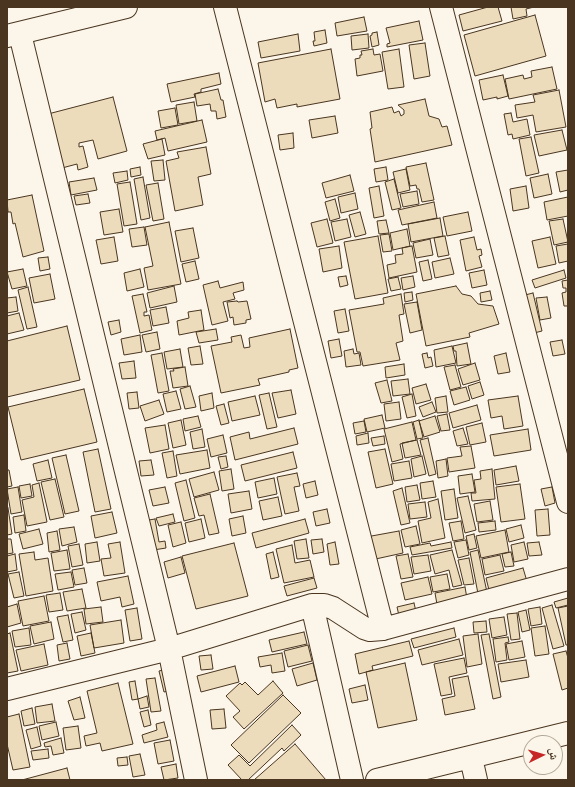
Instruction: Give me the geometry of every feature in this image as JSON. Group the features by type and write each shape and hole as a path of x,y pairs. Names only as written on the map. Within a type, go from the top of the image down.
{"street":[{"path":"126,7 14,35 169,648 196,780"},
{"path":"225,7 383,629"},
{"path":"441,7 568,502"},
{"path":"7,689 169,648 312,605 324,604 333,608 364,628 370,630 383,629 568,579"},
{"path":"312,605 352,780"},
{"path":"377,780 568,733"},
{"path":"471,758 476,780"}],"building":[{"path":"488,7 498,7 502,21 463,31 459,15"},
{"path":"511,7 534,7 526,9 527,16 513,19"},
{"path":"535,15 546,56 475,76 464,35"},
{"path":"364,17 367,31 337,36 335,23"},
{"path":"419,21 423,40 387,47 387,44 390,43 386,28"},
{"path":"325,30 327,43 314,46 314,32"},
{"path":"377,32 379,45 372,47 370,36 372,33"},
{"path":"298,34 300,51 261,58 258,42"},
{"path":"368,34 369,48 352,50 351,36"},
{"path":"425,43 430,76 414,79 409,45"},
{"path":"331,49 340,99 297,107 297,104 277,108 275,99 265,102 258,63"},
{"path":"373,49 374,55 380,54 383,71 357,76 355,59 360,58 360,55 362,55 361,51"},
{"path":"399,49 404,87 388,89 382,52"},
{"path":"552,67 557,89 509,99 505,79 523,75 524,79 532,77 531,71"},
{"path":"219,73 221,84 201,89 201,92 194,94 195,97 171,102 167,84"},
{"path":"503,75 508,96 497,99 497,97 483,100 479,80"},
{"path":"218,89 221,100 223,100 226,117 217,119 216,111 211,111 210,104 197,106 195,94"},
{"path":"559,90 566,127 536,132 533,115 517,118 515,105 535,102 533,95"},
{"path":"113,97 127,151 98,159 93,140 79,143 79,147 83,146 88,167 78,170 77,164 62,168 48,114"},
{"path":"425,99 429,116 439,119 442,127 447,126 452,145 375,162 370,129 372,128 370,112 392,107 394,113 399,111 401,116 404,114 404,110 398,105"},
{"path":"194,102 197,121 179,124 176,105"},
{"path":"175,108 178,125 161,128 158,111"},
{"path":"511,113 513,122 527,119 530,135 513,139 512,134 508,135 504,114"},
{"path":"335,116 338,133 312,138 309,120"},
{"path":"202,120 207,142 168,151 165,138 157,140 155,131"},
{"path":"562,130 567,150 539,156 534,135"},
{"path":"293,133 294,148 280,150 278,135"},
{"path":"531,137 539,173 526,176 519,139"},
{"path":"162,139 165,155 148,159 143,144"},
{"path":"206,147 211,174 198,177 203,205 175,211 166,161 179,158 177,152"},
{"path":"163,160 165,180 154,181 151,161"},
{"path":"426,163 434,200 422,202 419,189 417,189 416,185 410,186 406,167"},
{"path":"140,167 141,175 131,177 130,169"},
{"path":"386,167 388,180 376,182 374,169"},
{"path":"406,169 410,190 398,193 393,172"},
{"path":"568,170 568,190 560,192 556,172"},
{"path":"127,171 128,180 115,183 113,173"},
{"path":"548,174 552,194 534,198 530,178"},
{"path":"350,175 354,191 326,198 322,183"},
{"path":"143,177 150,218 141,220 134,179"},
{"path":"94,178 97,190 71,195 69,182"},
{"path":"394,179 401,208 392,210 385,182"},
{"path":"130,182 137,224 124,226 117,184"},
{"path":"158,183 164,219 153,221 146,185"},
{"path":"379,186 384,216 374,218 369,188"},
{"path":"526,186 529,208 513,211 510,189"},
{"path":"417,191 419,204 403,207 400,194"},
{"path":"355,193 358,209 341,213 338,197"},
{"path":"88,194 90,203 76,205 74,196"},
{"path":"32,195 44,251 23,257 15,223 13,224 11,212 8,212 7,200"},
{"path":"568,197 568,216 547,220 544,202"},
{"path":"335,199 340,218 330,221 325,202"},
{"path":"434,202 437,218 402,225 398,210"},
{"path":"119,209 123,232 104,235 100,212"},
{"path":"360,212 366,234 355,237 349,215"},
{"path":"468,212 472,231 447,236 443,217"},
{"path":"440,218 443,236 411,242 408,224"},
{"path":"327,219 333,243 317,247 311,223"},
{"path":"347,219 351,237 335,241 331,222"},
{"path":"563,219 568,242 554,245 549,221"},
{"path":"386,220 389,233 379,234 377,221"},
{"path":"169,222 181,284 148,290 144,268 153,266 145,227"},
{"path":"144,227 147,245 132,247 129,229"},
{"path":"193,228 199,258 181,262 175,231"},
{"path":"407,229 410,246 393,250 390,233"},
{"path":"389,234 392,251 383,252 380,235"},
{"path":"378,236 388,293 355,299 344,242"},
{"path":"445,236 449,255 438,257 434,238"},
{"path":"114,237 118,261 101,264 96,240"},
{"path":"474,237 477,250 481,249 482,255 479,256 482,267 466,271 460,240"},
{"path":"550,237 556,264 538,268 532,241"},
{"path":"430,239 433,255 416,258 413,243"},
{"path":"568,244 568,261 559,263 556,246"},
{"path":"339,246 342,268 323,272 319,249"},
{"path":"412,246 417,272 389,278 387,265 396,263 395,255 403,254 402,248"},
{"path":"48,257 50,269 40,271 38,258"},
{"path":"450,258 454,274 435,278 432,262"},
{"path":"428,260 432,279 423,281 419,262"},
{"path":"195,261 199,279 186,282 182,264"},
{"path":"23,269 27,286 12,289 7,272"},
{"path":"140,269 144,287 127,291 124,273"},
{"path":"484,270 487,285 472,288 469,273"},
{"path":"564,270 566,278 535,288 532,280"},
{"path":"50,274 55,299 34,303 29,278"},
{"path":"346,276 348,285 340,287 338,277"},
{"path":"413,276 415,287 403,290 401,278"},
{"path":"398,277 401,289 391,291 388,279"},
{"path":"568,280 568,306 564,306 562,293 566,292 566,288 563,288 562,281"},
{"path":"218,281 220,288 243,282 244,290 233,293 235,299 223,302 228,321 212,325 203,285"},
{"path":"174,286 177,302 150,308 147,293"},
{"path":"456,286 462,294 471,296 478,304 493,306 499,324 469,333 470,337 426,346 416,294"},
{"path":"28,287 37,327 27,329 18,290"},
{"path":"490,291 492,300 481,302 480,293"},
{"path":"412,292 413,300 405,302 404,293"},
{"path":"533,293 542,331 534,333 525,295"},
{"path":"143,294 147,312 144,312 144,316 149,315 152,330 140,333 132,296"},
{"path":"401,294 404,314 399,315 403,341 396,343 400,360 363,366 360,352 357,352 349,310 384,304 383,298"},
{"path":"16,297 18,311 7,313 7,298"},
{"path":"547,297 551,318 540,320 536,298"},
{"path":"247,301 251,319 246,320 246,323 234,325 233,317 230,318 227,302"},
{"path":"417,302 422,330 410,333 404,304"},
{"path":"166,307 169,323 153,326 150,310"},
{"path":"345,309 349,331 338,333 334,311"},
{"path":"201,310 204,330 179,335 177,321 189,318 188,312"},
{"path":"19,313 24,330 7,334 7,316"},
{"path":"119,320 121,332 111,335 108,322"},
{"path":"67,326 80,380 7,397 7,341"},
{"path":"216,329 218,340 199,343 196,332"},
{"path":"290,329 298,368 289,370 289,372 258,379 260,385 221,393 211,346 232,342 231,337 241,335 244,348 250,347 249,338"},
{"path":"157,332 160,349 146,352 142,335"},
{"path":"140,335 142,352 124,355 121,339"},
{"path":"339,339 342,356 331,358 328,341"},
{"path":"562,340 565,354 553,356 550,342"},
{"path":"467,343 471,364 457,366 456,351 454,351 453,346"},
{"path":"200,346 203,364 191,365 188,348"},
{"path":"452,346 456,363 436,367 434,350"},
{"path":"180,349 183,367 167,369 164,352"},
{"path":"353,349 354,354 359,353 361,365 346,367 344,351"},
{"path":"162,353 169,391 158,393 151,355"},
{"path":"427,353 428,358 431,357 433,366 425,368 422,354"},
{"path":"506,353 510,372 498,374 494,356"},
{"path":"134,361 136,378 122,379 119,363"},
{"path":"475,363 480,380 463,385 458,369"},
{"path":"404,364 405,375 386,378 385,367"},
{"path":"455,365 461,387 450,390 444,367"},
{"path":"185,367 188,386 173,388 170,371"},
{"path":"408,379 410,394 393,396 391,381"},
{"path":"387,380 392,401 381,403 375,383"},
{"path":"480,382 484,395 472,399 468,386"},
{"path":"426,384 431,400 416,404 412,388"},
{"path":"190,386 196,407 185,409 180,389"},
{"path":"466,387 470,400 454,405 450,391"},
{"path":"84,389 97,442 21,460 8,407"},
{"path":"291,390 296,414 278,418 272,393"},
{"path":"176,391 181,409 167,412 163,394"},
{"path":"137,392 139,408 129,409 127,393"},
{"path":"212,393 214,408 201,411 199,396"},
{"path":"269,393 277,427 267,429 259,395"},
{"path":"412,394 416,416 407,418 402,397"},
{"path":"255,396 260,415 232,421 228,402"},
{"path":"446,396 448,412 437,413 435,398"},
{"path":"518,396 523,426 504,429 502,416 491,418 488,400"},
{"path":"159,400 164,414 145,421 140,406"},
{"path":"399,402 401,419 386,421 384,404"},
{"path":"432,402 436,412 423,417 419,407"},
{"path":"224,404 229,423 221,425 216,406"},
{"path":"477,405 481,420 453,428 449,413"},
{"path":"447,414 450,430 441,431 437,416"},
{"path":"382,415 385,428 367,432 364,419"},
{"path":"198,416 201,427 185,431 183,419"},
{"path":"435,416 440,432 424,437 419,421"},
{"path":"181,420 186,445 173,448 168,423"},
{"path":"419,420 423,438 417,439 413,422"},
{"path":"364,421 366,432 355,434 353,423"},
{"path":"412,422 416,440 400,444 403,459 392,462 384,429"},
{"path":"482,423 486,442 470,445 466,427"},
{"path":"165,425 169,449 150,453 145,428"},
{"path":"294,428 298,444 235,460 230,437 249,432 250,439"},
{"path":"463,428 468,444 457,446 453,431"},
{"path":"202,429 205,447 193,449 190,432"},
{"path":"528,429 531,450 494,456 490,435"},
{"path":"368,433 369,443 357,445 356,436"},
{"path":"223,435 227,453 211,457 207,439"},
{"path":"384,436 385,444 373,446 371,438"},
{"path":"428,438 436,474 429,476 420,440"},
{"path":"417,440 421,455 405,458 402,443"},
{"path":"471,446 475,468 449,472 447,458 462,456 460,447"},
{"path":"98,449 111,509 95,512 83,452"},
{"path":"385,449 393,484 376,488 368,452"},
{"path":"207,450 210,468 180,474 176,455"},
{"path":"173,451 177,476 167,478 162,453"},
{"path":"293,452 297,468 245,481 241,465"},
{"path":"66,455 79,511 65,514 52,458"},
{"path":"226,456 228,467 221,469 218,457"},
{"path":"422,456 426,474 414,477 411,459"},
{"path":"446,459 448,476 438,478 436,461"},
{"path":"48,460 52,478 37,481 33,464"},
{"path":"151,460 154,475 141,476 139,461"},
{"path":"409,461 412,478 394,481 391,464"},
{"path":"516,466 519,481 496,485 494,470"},
{"path":"231,469 234,489 222,491 219,471"},
{"path":"492,469 495,499 472,501 471,493 476,493 474,480 481,479 480,471"},
{"path":"7,470 9,470 12,486 7,487"},
{"path":"214,472 219,490 194,497 189,479"},
{"path":"297,473 300,486 294,487 299,511 285,514 277,477"},
{"path":"472,474 475,492 460,494 458,476"},
{"path":"274,478 277,494 258,498 255,482"},
{"path":"55,479 64,517 50,520 41,482"},
{"path":"186,480 195,518 184,521 175,483"},
{"path":"315,481 318,495 306,498 303,484"},
{"path":"433,481 436,497 422,499 420,483"},
{"path":"39,483 47,522 27,526 22,500 34,497 32,485"},
{"path":"30,484 32,496 21,498 19,486"},
{"path":"520,484 525,519 501,522 496,487"},
{"path":"417,485 420,500 407,502 405,487"},
{"path":"18,487 22,512 11,514 7,489"},
{"path":"165,487 169,503 153,506 149,490"},
{"path":"552,487 555,503 545,506 541,489"},
{"path":"402,488 410,523 401,525 393,491"},
{"path":"454,489 458,518 445,520 441,491"},
{"path":"249,491 252,509 231,513 228,494"},
{"path":"210,494 219,533 209,535 204,515 199,516 194,498"},
{"path":"468,496 476,530 465,533 457,498"},
{"path":"278,497 282,516 263,520 259,501"},
{"path":"438,499 445,538 422,543 418,521 431,518 428,502"},
{"path":"490,501 493,520 477,522 474,504"},
{"path":"425,502 427,517 410,519 408,504"},
{"path":"8,508 12,534 7,535 7,509"},
{"path":"327,509 330,523 316,526 313,512"},
{"path":"548,509 550,535 537,536 535,510"},
{"path":"112,512 117,533 95,538 91,516"},
{"path":"173,514 175,522 159,526 156,518"},
{"path":"24,515 26,531 15,533 13,517"},
{"path":"243,516 246,533 232,536 229,519"},
{"path":"155,519 159,542 165,541 166,548 147,551 143,521"},
{"path":"201,519 205,538 189,542 185,523"},
{"path":"305,519 309,533 256,548 252,533"},
{"path":"461,521 464,539 453,541 449,523"},
{"path":"495,521 496,530 479,532 478,523"},
{"path":"181,522 186,543 173,547 168,525"},
{"path":"521,525 524,538 509,542 506,529"},
{"path":"416,526 420,544 405,547 401,530"},
{"path":"74,527 77,542 62,546 59,529"},
{"path":"39,529 43,544 23,549 19,534"},
{"path":"505,530 509,552 481,558 476,536"},
{"path":"57,531 60,550 49,552 47,533"},
{"path":"399,531 403,553 371,560 366,537"},
{"path":"474,534 477,548 469,550 466,536"},
{"path":"7,539 11,539 13,553 7,554"},
{"path":"306,539 309,558 297,559 294,541"},
{"path":"322,539 324,552 313,554 311,540"},
{"path":"466,540 469,555 458,558 454,542"},
{"path":"97,542 100,561 87,563 85,544"},
{"path":"120,542 125,573 104,576 101,559 111,558 108,544"},
{"path":"335,542 339,564 330,565 327,544"},
{"path":"451,542 452,548 412,555 410,547 430,543 431,546"},
{"path":"524,542 528,559 514,562 511,545"},
{"path":"539,542 542,555 529,556 527,543"},
{"path":"234,543 248,596 196,609 182,556"},
{"path":"79,544 83,565 72,567 68,546"},
{"path":"292,545 295,563 310,560 314,577 284,583 276,549"},
{"path":"67,550 70,569 54,571 51,553"},
{"path":"452,550 462,585 453,587 449,570 435,574 430,555"},
{"path":"478,550 488,597 479,599 470,552"},
{"path":"34,552 35,560 48,558 53,591 26,596 19,554"},
{"path":"273,552 279,577 271,579 266,554"},
{"path":"511,552 514,566 505,567 502,554"},
{"path":"15,554 17,570 7,572 7,556"},
{"path":"408,554 413,577 401,579 396,556"},
{"path":"428,555 431,571 414,574 411,557"},
{"path":"500,555 504,571 485,575 482,559"},
{"path":"181,557 185,573 168,578 164,562"},
{"path":"469,558 474,584 464,585 458,560"},
{"path":"84,568 87,583 75,585 72,570"},
{"path":"523,568 529,588 491,598 486,578"},
{"path":"19,572 24,596 14,598 8,574"},
{"path":"71,572 74,587 58,590 55,574"},
{"path":"447,574 450,589 433,592 430,577"},
{"path":"128,576 134,604 122,607 120,597 101,601 97,582"},
{"path":"428,577 432,594 405,600 401,583"},
{"path":"314,578 317,588 287,596 284,586"},
{"path":"465,587 468,604 438,610 435,593"},
{"path":"82,589 86,608 67,611 63,592"},
{"path":"60,593 63,610 49,612 46,595"},
{"path":"44,596 49,621 23,626 18,601"},
{"path":"568,598 568,605 556,608 554,602"},
{"path":"414,603 417,616 400,620 397,607"},
{"path":"17,604 21,623 7,627 7,607"},
{"path":"552,605 564,646 553,649 542,608"},
{"path":"568,606 568,645 566,645 558,608"},
{"path":"101,607 103,622 86,624 84,609"},
{"path":"540,607 542,624 531,626 528,609"},
{"path":"137,608 142,639 130,641 125,610"},
{"path":"526,610 530,630 522,632 518,612"},
{"path":"82,612 86,630 75,633 71,614"},
{"path":"517,613 520,639 511,640 507,614"},
{"path":"68,615 73,640 63,642 57,617"},
{"path":"504,617 507,635 492,638 489,619"},
{"path":"121,620 124,643 94,648 90,625"},
{"path":"486,621 487,632 474,633 473,622"},
{"path":"51,622 54,639 34,644 30,626"},
{"path":"545,626 549,654 535,656 531,628"},
{"path":"29,628 31,645 15,647 12,631"},
{"path":"454,628 456,637 414,648 411,639"},
{"path":"304,632 307,644 272,652 269,640"},
{"path":"10,633 18,671 7,673 7,634"},
{"path":"91,633 95,653 81,656 77,636"},
{"path":"478,634 482,664 467,667 463,636"},
{"path":"489,634 501,697 493,699 481,635"},
{"path":"508,637 509,642 505,643 507,660 496,662 493,639"},
{"path":"459,639 463,655 422,665 418,650"},
{"path":"409,641 413,656 372,666 373,670 359,674 355,654"},
{"path":"522,641 525,657 509,660 506,644"},
{"path":"67,643 70,659 59,661 57,645"},
{"path":"44,644 48,665 21,671 16,650"},
{"path":"308,645 312,661 288,667 284,651"},
{"path":"566,651 568,658 568,688 562,690 553,654"},
{"path":"282,653 285,671 272,673 271,665 260,667 258,657"},
{"path":"211,655 213,669 201,670 199,656"},
{"path":"464,658 467,673 449,677 452,694 441,696 434,664"},
{"path":"526,660 529,677 501,682 498,664"},
{"path":"313,663 317,680 297,686 292,669"},
{"path":"405,663 417,720 378,728 366,672"},
{"path":"235,666 239,682 201,692 197,676"},
{"path":"167,669 173,690 164,692 159,671"},
{"path":"468,676 475,709 445,715 442,699 455,696 452,679"},
{"path":"155,678 161,711 151,712 146,679"},
{"path":"135,681 138,699 132,700 129,682"},
{"path":"273,681 283,693 244,729 233,717 240,711 226,696 240,683 242,685 245,682 258,695"},
{"path":"118,683 133,744 102,751 100,743 86,746 84,736 97,733 87,691"},
{"path":"365,685 368,700 352,703 349,689"},
{"path":"283,695 301,713 249,763 231,745"},
{"path":"147,696 149,707 140,709 138,699"},
{"path":"80,697 85,718 74,720 68,701"},
{"path":"52,704 55,721 37,723 35,707"},
{"path":"32,708 35,724 24,726 21,711"},
{"path":"224,709 226,728 212,729 210,710"},
{"path":"148,710 151,725 144,727 140,712"},
{"path":"19,714 30,767 13,770 7,744 7,717"},
{"path":"56,722 59,736 42,740 39,726"},
{"path":"164,722 168,737 144,743 142,735 157,730 156,724"},
{"path":"292,725 301,735 284,751 282,748 248,780 242,780 228,765 239,755 250,766"},
{"path":"78,726 81,748 66,750 63,728"},
{"path":"37,727 41,746 31,749 26,730"},
{"path":"61,738 64,753 53,755 51,746 45,747 44,743"},
{"path":"170,740 174,761 158,764 154,743"},
{"path":"295,744 326,780 254,780"},
{"path":"48,749 49,758 33,760 31,751"},
{"path":"140,754 145,775 133,777 129,756"},
{"path":"127,757 128,765 118,766 117,758"},
{"path":"176,764 178,778 164,780 161,767"},
{"path":"67,768 70,780 22,780"}]}
